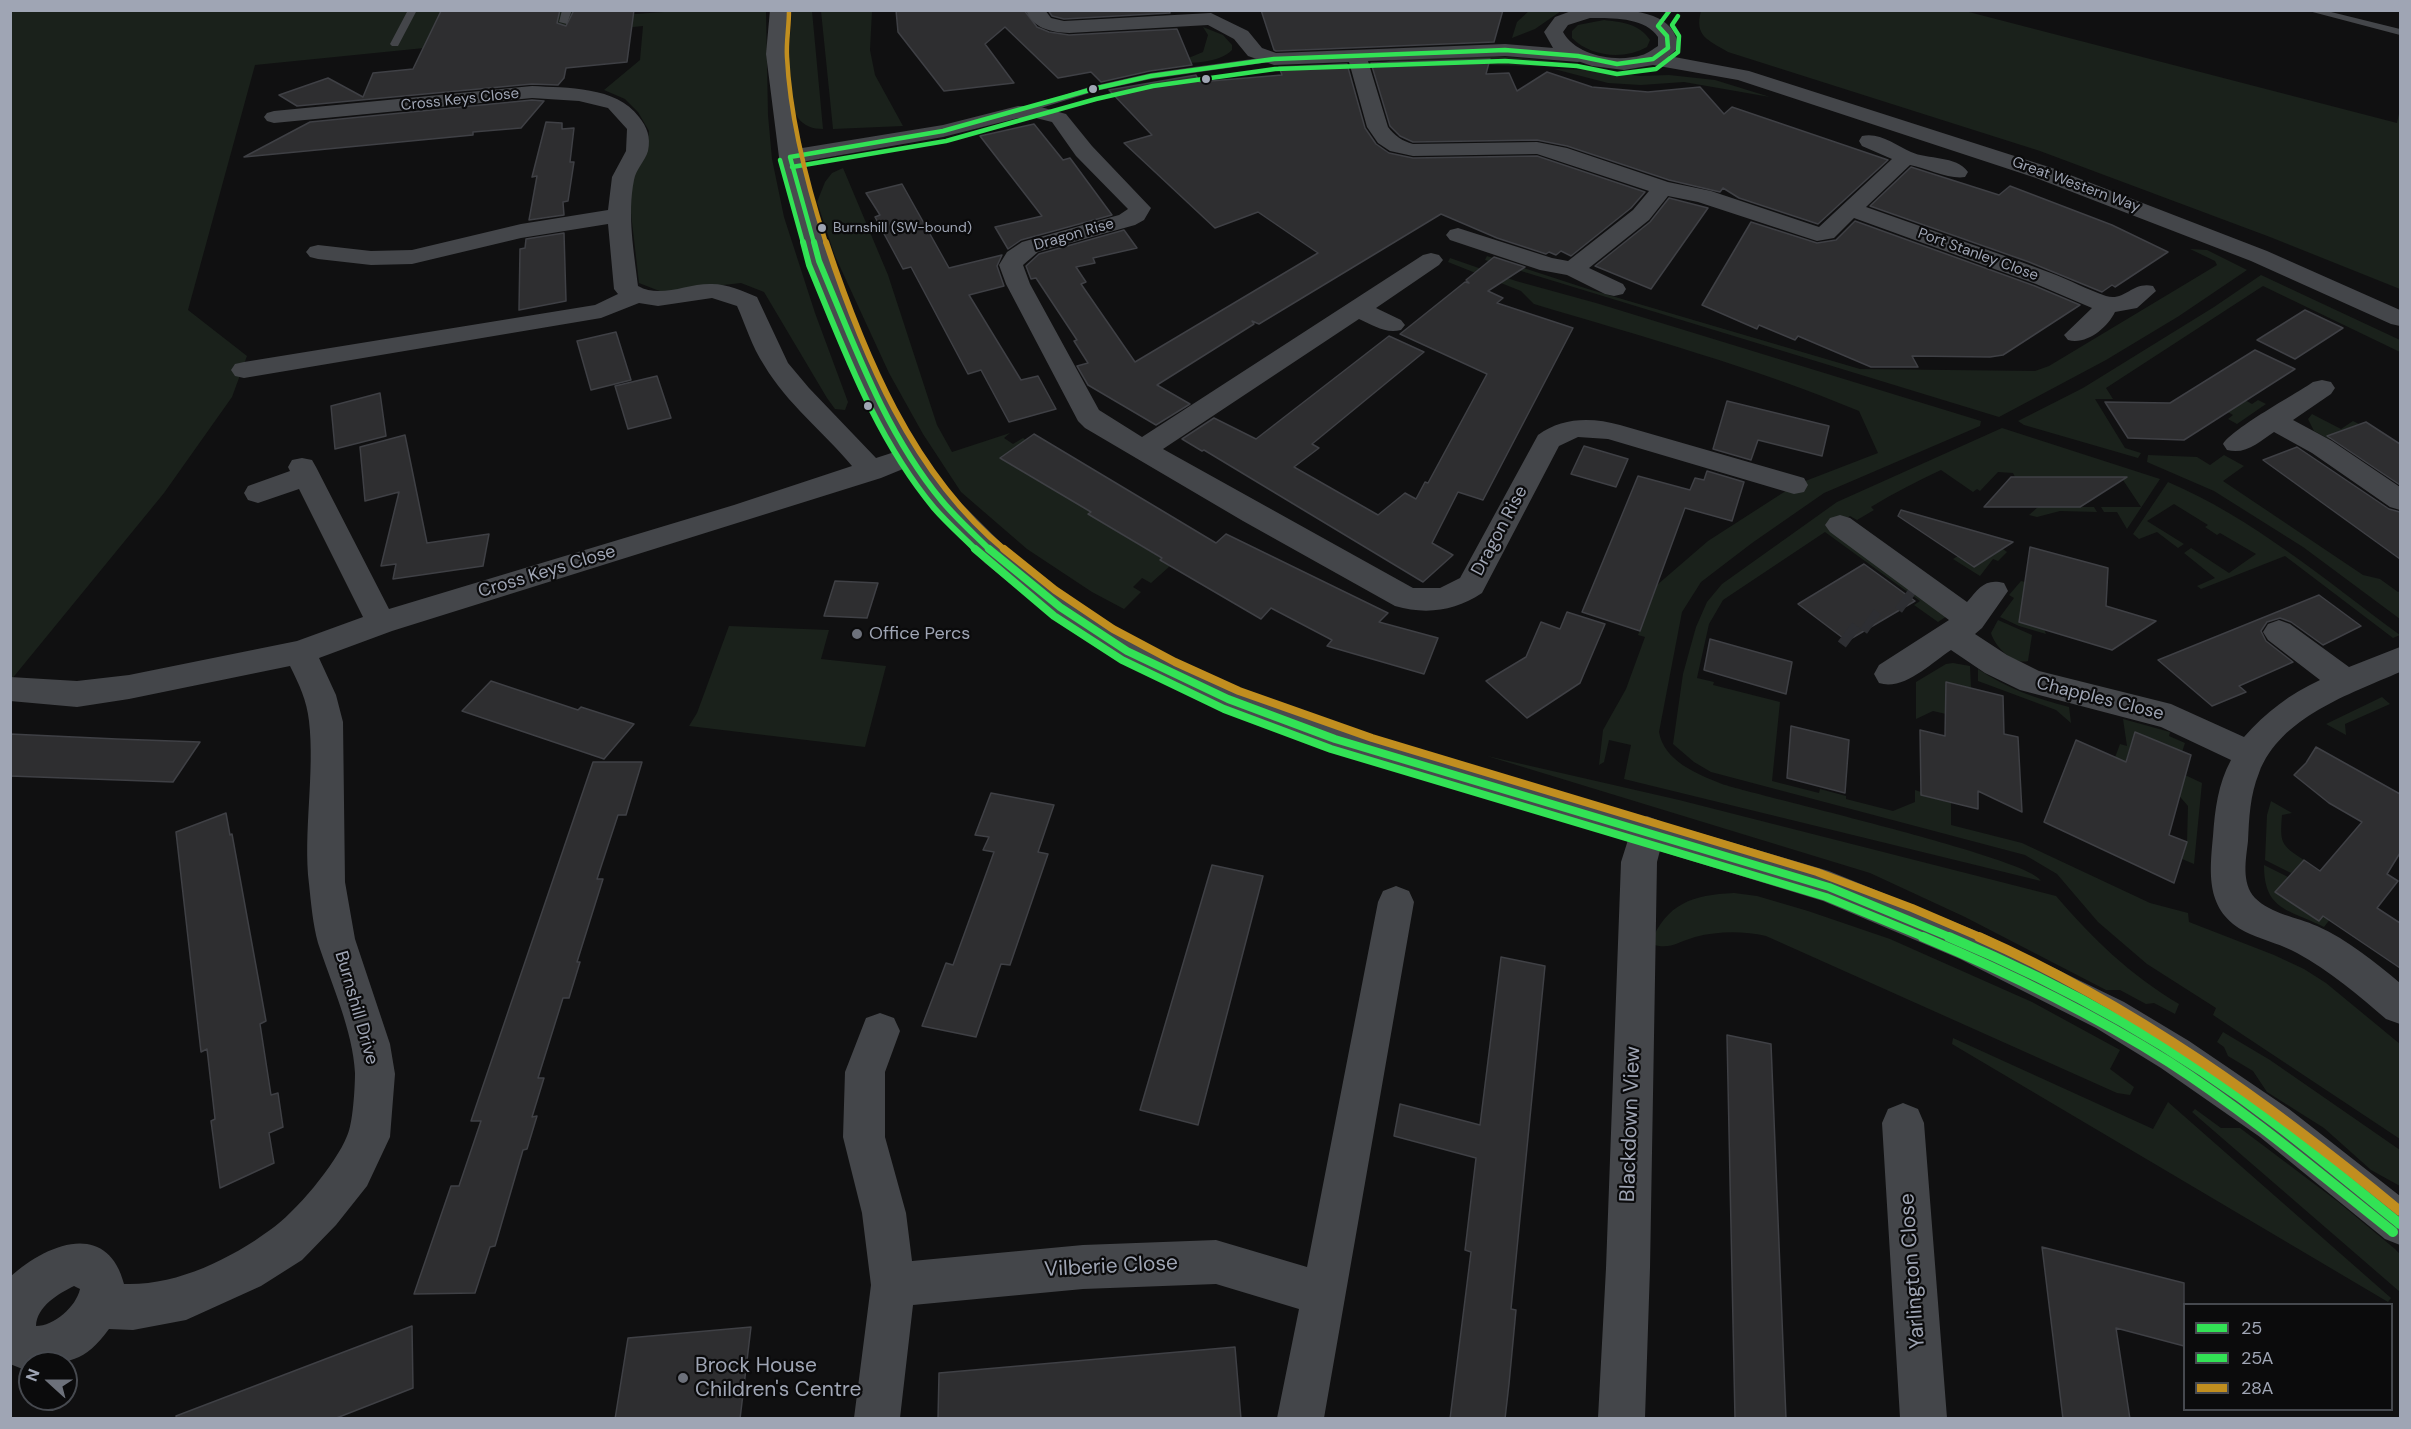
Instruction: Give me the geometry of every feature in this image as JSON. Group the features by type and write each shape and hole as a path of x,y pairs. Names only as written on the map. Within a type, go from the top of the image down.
{"main road":[{"path":"779,10 776,54 790,157 819,261 879,404 910,456 942,501 996,556 1060,607 1127,651 1228,699 1335,739 1829,887 1905,916 1985,951 2140,1032 2242,1099 2326,1161 2400,1224"}],"street":[{"path":"1035,10 1040,20 1046,24 1069,27 1214,15 1241,35 1255,52 1274,59 1505,50 1553,35 1557,43 1578,56"},
{"path":"1653,59 1663,54 1668,48 1664,34 1670,10"},
{"name":"Great Western Way","path":"1553,35 1554,27 1561,20 1572,15 1608,11 1635,16 1742,75"},
{"name":"Great Western Way","path":"1505,50 1578,56 1617,64 1653,59 1742,75 1967,147 2137,207 2259,256 2400,319"},
{"path":"1356,55 1371,111 1387,141 1396,147 1413,150 1537,148 1559,153 1663,188 1703,196 1816,234 1826,233 1905,158"},
{"name":"Cross Keys Close","path":"274,117 356,121 532,92 579,95 615,104 626,113 638,129 637,151 623,177 619,215 626,289 635,296"},
{"path":"790,157 943,131 1018,112"},
{"name":"Dragon Rise","path":"1018,112 1037,112 1059,118 1084,151 1139,204 1139,211 1132,218 1030,247 1015,257 1011,265 1019,287 1088,415 1095,422 1253,514 1406,598 1426,602 1443,600 1459,595 1471,585 1548,441 1564,430 1581,428 1610,431 1794,485"},
{"path":"1870,141 1892,148 1905,158 1937,164 1957,172"},
{"path":"1573,269 1641,215 1663,188"},
{"name":"Port Stanley Close","path":"1850,209 2045,279 2106,305"},
{"path":"318,252 370,258 412,257 521,231 619,215"},
{"path":"370,258 395,235"},
{"path":"1458,235 1548,265 1573,269 1614,289"},
{"path":"1144,449 1431,260"},
{"path":"244,370 600,311 635,296 670,299 710,291 728,293 748,302 777,365 811,408 859,454 871,471"},
{"path":"2077,335 2100,317 2106,305 2127,303 2144,291"},
{"path":"1357,308 1392,326"},
{"path":"2237,444 2322,388"},
{"path":"2273,420 2322,447 2400,500"},
{"name":"Cross Keys Close","path":"381,623 871,471 910,456"},
{"path":"10,689 77,694 129,687 300,652 381,623 304,471 258,494"},
{"name":"Chapples Close","path":"1840,525 1962,627 1996,664 2031,681 2160,713 2251,755"},
{"path":"1890,674 1962,627 1993,591"},
{"path":"2279,632 2344,681"},
{"name":"Burnshill Drive","path":"97,1306 133,1307 186,1298 244,1270 287,1245 321,1210 352,1171 369,1137 375,1074 370,1044 336,939 327,882 326,722 320,695 300,652"},
{"path":"2400,659 2344,681 2279,719 2251,755 2244,769 2233,804 2227,877 2229,891 2243,911 2310,940 2334,955 2400,1006"},
{"name":"Blackdown View","path":"1621,1419 1628,1268 1639,862 1647,831"},
{"path":"1301,1419 1396,902"},
{"path":"877,1419 893,1285 884,1213 864,1137 865,1072 880,1031"},
{"name":"Yarlington Close","path":"1903,1123 1924,1419"},
{"name":"Vilberie Close","path":"893,1285 1083,1267 1216,1262 1324,1294"}],"lane":[{"path":"395,44 413,10"},
{"path":"564,22 567,10"},
{"path":"2308,10 2400,32"},
{"path":"1018,112 1093,89 1151,76 1274,59"}],"shaded area":[{"path":"693,10 766,11 768,115 772,159 784,217 815,313 848,402 845,410 835,409 827,398 764,292 741,283 662,292 639,283 629,196 634,176 647,148 649,131 638,112 625,99 604,90 640,60 643,26 255,65 188,310 247,356 232,397 164,493 11,680 11,11 592,11 591,17"},
{"path":"1530,10 1561,11 1535,29 1512,38 1517,22"},
{"path":"792,11 812,11 823,129 812,128 803,123 794,108 789,81"},
{"path":"821,11 872,11 870,50 875,75 903,126 833,129"},
{"path":"1701,11 1965,11 2397,123 2400,109 2400,289 2270,237 2040,151 1728,52 1701,32 1699,19"},
{"path":"1604,20 1624,23 1641,30 1650,40 1647,47 1628,54 1598,53 1572,38 1572,31 1578,25"},
{"path":"1203,27 1223,35 1232,45 1232,50 1213,60 1174,64 1203,52 1208,35"},
{"path":"1494,56 1565,62 1589,67 1384,63 1393,59"},
{"path":"1554,69 1590,70 1640,76 1669,75 1715,80 1770,97 1684,82 1641,85 1608,83"},
{"path":"843,168 888,275 937,425 952,452 1010,433 1004,438 1013,444 1023,438 1026,440 1001,458 1120,489 1088,514 1161,558 1170,566 1151,583 1142,578 1133,587 1141,592 1124,609 1092,592 1027,549 961,492 923,434 889,373 835,256 817,202 825,182 832,173"},
{"path":"2190,249 2207,250 2247,270 2179,316 2106,360 1999,417 1485,260 1487,256 1588,289 1860,369 2035,371 2049,366 2217,265 2215,261"},
{"path":"1450,258 1516,281 1596,303 1981,421 1980,426 1824,493 1701,582 1682,612 1659,732 1667,751 1675,759 1692,771 1722,784 1947,844 2027,871 2041,881 1624,779 1631,745 1609,740 1604,762 1599,765 1603,730 1626,689 1645,637 1638,635 1657,585 1708,541 1795,485 1878,453 1859,411 1779,380 1534,304 1521,291 1448,262"},
{"path":"2261,275 2400,340 2400,352 2263,286 2106,388 2113,399 2095,399 2125,448 2141,453 2138,458 2024,425 2018,421 2083,388 2214,307"},
{"path":"2245,400 2252,404 2258,400 2266,404 2237,424 2228,419 2233,415 2228,412"},
{"path":"2312,414 2341,429 2353,421 2359,424 2337,432 2340,436 2329,439 2314,431 2308,419"},
{"path":"2002,428 2160,479 2127,529 2117,512 2104,512 2101,507 2141,507 2121,477 2086,477 2075,480 2073,477 2038,477 2017,481 2013,473 1998,472 1980,491 1977,489 1973,492 1941,470 1871,507 1874,510 1857,520 1850,516 1829,530 1950,614 1938,622 1914,605 1920,601 1825,532 1723,600 1709,624 1697,678 1714,682 1713,685 1780,702 1772,781 1819,793 1820,789 1846,796 1846,799 1893,811 1915,802 1915,790 1921,792 1921,795 1951,803 1951,825 2022,843 2150,903 2188,913 2189,922 2274,955 2304,969 2326,983 2400,1044 2400,1139 2213,1015 2216,1008 2147,964 2098,922 2057,874 2025,855 1711,772 1694,762 1673,744 1683,674 1696,627 1707,602 1722,584 1837,502"},
{"path":"2148,455 2197,457 2210,465 2224,455 2244,466 2223,481 2363,575 2380,579 2398,592 2400,591 2400,619 2303,547 2214,491 2147,462"},
{"path":"2168,482 2199,496 2259,532 2400,635 2393,638 2285,556 2201,589 2197,586 2215,578 2184,553 2191,548 2229,573 2256,554 2220,533 2217,535 2205,527 2208,525 2174,504 2147,521 2184,544 2178,548 2157,532 2139,539 2133,534"},
{"path":"2053,504 2055,507 2094,507 2097,512 2060,511 2037,517 2029,515 2038,507"},
{"path":"2003,549 2007,552 1998,561 1993,559 1980,576 1953,559 1958,556 1974,567"},
{"path":"2021,581 2025,582 2046,634 2019,626 2000,617 2014,598 2009,595"},
{"path":"1998,620 2032,635 2028,661 2022,662 2011,658 1996,644 1991,633"},
{"path":"729,626 829,630 821,659 886,666 865,747 689,726 697,713"},
{"path":"1946,664 1970,666 1971,688 1946,682 1946,714 1933,711 1916,719 1916,682"},
{"path":"1978,669 2022,692 2069,707 2071,723 2056,710 1978,681"},
{"path":"2382,697 2390,704 2345,724 2346,735 2326,724"},
{"path":"2123,719 2170,732 2169,736 2185,743 2182,752 2135,732 2125,763 2185,775 2202,783 2194,864 2182,859 2187,842 2188,806 2175,791 2113,763 2120,744 2127,746"},
{"path":"1487,756 1679,800 2056,896 2113,955 2144,981 2179,1004 2175,1014 2154,1003 2146,1004 2120,990 2106,990 1965,917 1870,873"},
{"path":"2271,801 2292,813 2282,815 2283,842 2304,860 2291,873 2265,860 2267,815"},
{"path":"2264,865 2288,877 2275,892 2318,921 2346,888 2352,891 2324,927 2290,912 2274,900 2268,892"},
{"path":"1734,893 1757,896 1808,911 1890,939 2032,1002 2120,1050 2110,1069 2134,1087 2130,1095 2117,1093 1766,936 1749,933 1722,933 1695,937 1668,946 1650,944 1664,919 1673,910 1693,899"},
{"path":"2223,1032 2270,1060 2400,1150 2400,1186 2371,1170 2324,1128 2267,1092 2253,1071 2228,1056 2224,1047 2217,1042"},
{"path":"1953,1038 2153,1129 2168,1102 2391,1298 2388,1302 1952,1044"},
{"path":"2195,1109 2221,1128 2240,1128 2337,1201 2395,1249 2400,1254 2400,1292 2192,1112"}],"building":[{"path":"560,10 557,23 566,26 574,10 634,10 627,62 566,68 564,78 558,85 532,84 297,106 279,95 328,78 363,97 373,73 413,69 441,11"},
{"path":"896,10 1024,10 1037,27 1049,32 1069,35 1177,29 1192,65 1150,71 1101,82 1091,72 1058,78 1005,27 985,44 1014,83 944,91 898,32"},
{"path":"1048,10 1169,10 1170,13 1064,19 1052,16"},
{"path":"1261,10 1503,10 1494,42 1276,51"},
{"path":"1490,59 1486,74 1509,73 1517,91 1547,72 1592,87 1648,92 1700,87 1724,114 1732,107 1888,160 1818,224 1739,198 1723,188 1720,192 1669,180 1567,146 1537,140 1413,142 1400,136 1390,126 1371,63"},
{"path":"1347,64 1365,128 1376,144 1389,153 1413,158 1537,156 1645,192 1631,208 1571,256 1561,251 1556,255 1549,252 1546,254 1497,238 1441,214 1259,324 1252,321 1254,324 1157,385 1190,404 1156,425 1088,385 1077,366 1088,363 1074,341 1077,340 1036,278 1031,279 1026,266 1039,254 1124,230 1137,248 1093,258 1095,263 1076,267 1086,282 1081,284 1135,362 1318,253 1258,212 1215,228 1124,143 1152,135 1109,90 1196,75 1199,82 1282,75 1279,67"},
{"path":"532,100 544,101 521,128 473,132 473,135 244,157 310,122"},
{"path":"546,122 562,123 562,129 574,128 570,162 574,162 568,201 563,202 564,215 529,220 537,176 532,177"},
{"path":"1034,124 1063,160 1070,158 1112,215 1021,240 1008,249 995,227 1042,216 980,136"},
{"path":"1911,167 1999,195 2010,186 2112,225 2168,252 2115,287 2112,285 2102,292 2029,262 1870,206"},
{"path":"902,184 949,268 1002,255 997,266 1004,286 969,295 1021,380 1038,376 1056,409 1009,422 981,370 968,374 911,267 903,269 875,217 880,215 866,193"},
{"path":"1669,198 1708,208 1651,289 1595,266 1650,222"},
{"path":"1855,221 2035,286 2080,305 2003,355 1990,357 1912,356 1918,367 1871,367 1798,336 1795,340 1759,325 1757,329 1702,305 1751,222 1817,243 1836,240"},
{"path":"564,233 566,301 519,310 520,249 525,248 526,239"},
{"path":"1494,257 1525,267 1488,291 1503,298 1497,303 1573,328 1483,500 1458,492 1432,543 1453,555 1423,582 1182,439 1214,418 1256,439 1389,336 1424,352 1312,444 1319,448 1294,467 1378,515 1405,493 1416,499 1425,482 1428,483 1487,374 1400,334 1465,282 1469,283 1466,280"},
{"path":"2305,310 2343,328 2295,359 2257,340"},
{"path":"616,332 631,380 591,390 577,341"},
{"path":"2255,350 2295,369 2184,440 2128,438 2105,402 2170,403"},
{"path":"657,376 671,418 628,429 615,386"},
{"path":"380,393 386,436 335,449 331,406"},
{"path":"1727,401 1829,426 1822,456 1758,440 1751,460 1713,449"},
{"path":"2366,422 2400,444 2400,485 2327,436"},
{"path":"1034,434 1216,543 1226,534 1388,613 1379,622 1438,638 1424,674 1327,646 1332,640 1271,608 1261,619 1160,560 1162,558 1088,514 1091,512 1000,458"},
{"path":"405,435 427,543 489,534 483,566 393,579 396,564 381,566 399,492 365,501 360,447"},
{"path":"1584,446 1628,459 1616,487 1571,474"},
{"path":"2297,447 2389,509 2400,512 2400,559 2263,460"},
{"path":"1707,471 1744,482 1732,521 1685,508 1640,631 1582,612 1638,476 1690,490 1695,478 1704,480"},
{"path":"2011,477 2127,477 2080,507 1984,507"},
{"path":"1901,510 2013,542 1974,567 1898,516"},
{"path":"2030,547 2108,568 2106,606 2156,621 2112,650 2019,622"},
{"path":"1864,564 1915,601 1847,641 1798,604"},
{"path":"835,581 878,583 867,618 824,616"},
{"path":"2319,595 2361,626 2323,645 2291,622 2280,618 2267,622 2261,631 2266,641 2293,662 2239,686 2246,692 2212,706 2158,660"},
{"path":"1567,612 1605,624 1580,683 1527,718 1486,681 1526,657 1541,622 1560,629"},
{"path":"1710,639 1792,662 1786,694 1704,670"},
{"path":"491,681 578,710 581,707 634,724 604,759 462,711"},
{"path":"1946,682 2003,696 2004,734 2018,737 2022,812 1978,791 1978,809 1921,795 1920,730 1945,736"},
{"path":"1791,726 1849,740 1845,793 1787,778"},
{"path":"2135,732 2191,755 2169,835 2187,842 2174,883 2044,822 2076,740 2126,762"},
{"path":"10,734 200,742 173,782 10,776"},
{"path":"2316,747 2400,794 2400,853 2387,874 2398,881 2377,908 2400,923 2400,968 2323,916 2319,921 2275,892 2304,860 2320,871 2362,822 2329,803 2294,775 2306,763"},
{"path":"593,762 642,762 626,815 618,815 597,879 603,879 577,962 580,962 569,998 563,998 538,1078 544,1078 532,1117 537,1116 527,1149 523,1150 495,1246 490,1247 475,1293 414,1294 451,1186 459,1186 481,1121 471,1121"},
{"path":"991,793 1054,805 1038,852 1048,854 1010,965 1001,964 976,1037 922,1026 946,963 953,965 994,852 983,850 989,837 975,835"},
{"path":"226,813 230,835 232,834 266,1021 260,1024 271,1095 278,1093 283,1127 269,1133 274,1163 220,1188 211,1121 215,1119 207,1049 201,1052 176,832"},
{"path":"1212,865 1263,876 1198,1125 1140,1110"},
{"path":"1501,957 1545,966 1511,1309 1516,1310 1509,1384 1505,1419 1450,1419 1471,1252 1465,1250 1476,1158 1394,1136 1400,1104 1480,1125"},
{"path":"1727,1035 1771,1044 1786,1419 1735,1419"},
{"path":"2042,1247 2184,1283 2183,1346 2116,1328 2130,1419 2063,1419"},
{"path":"412,1326 413,1388 334,1419 177,1419 176,1416"},
{"name":"Brock House Children's Centre","path":"751,1327 740,1419 615,1419 628,1338"},
{"path":"1235,1347 1241,1419 938,1419 939,1373"}],"tunnel":[{"path":"1902,598 1909,603"},
{"path":"1867,619 1874,624"},
{"path":"1845,632 1853,638"}],"transit line":[{"name":"25","path":"790,157 943,131 1093,89 1151,76 1274,59 1505,50 1578,56 1617,64 1653,59 1668,48 1667,36 1658,26 1670,10"},
{"name":"28A","path":"789,11 788,65 808,181 823,235 842,288 884,386 907,431 935,475 951,495 1001,546 1055,590 1113,629 1175,662 1239,691 1305,716 1439,759 1817,872 1912,908 1988,941 2133,1018 2202,1061 2270,1108 2400,1211"},
{"name":"25A","path":"792,167 946,141 1096,99 1153,86 1275,69 1505,61 1577,66 1617,74 1656,69 1678,52 1679,36 1672,25 1678,16"},
{"name":"25","path":"790,157 819,261 879,404 910,456 942,501 996,556 1060,607 1127,651 1228,699 1335,739 1829,887 1973,947 2110,1015 2175,1054 2275,1123 2400,1224"},
{"name":"25A","path":"780,160 809,265 869,408 901,461 934,508 989,563 1054,616 1122,660 1224,709 1331,749 1826,897 1969,956 2105,1024 2170,1063 2268,1132 2393,1232"}],"place":[{"name":"Burnshill (SW-bound)","path":"822,228"},
{"name":"Office Percs","path":"857,634"},
{"name":"Brock House Children's Centre","path":"683,1378"}]}
